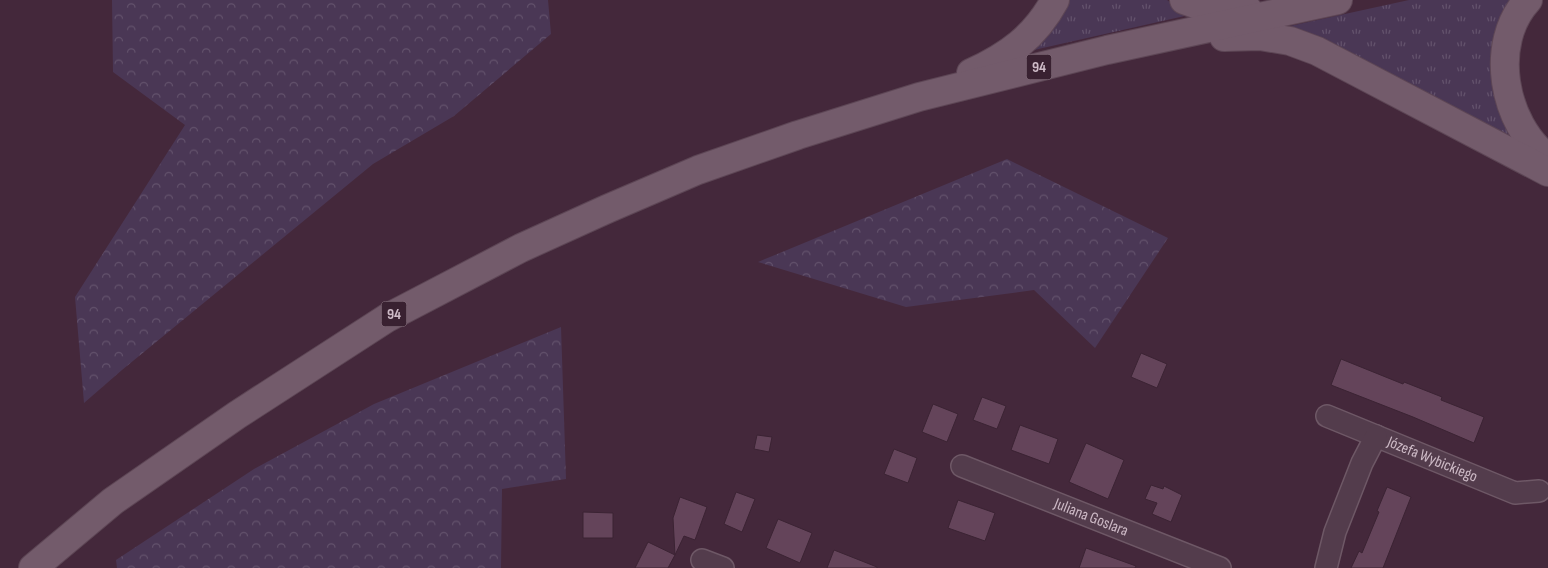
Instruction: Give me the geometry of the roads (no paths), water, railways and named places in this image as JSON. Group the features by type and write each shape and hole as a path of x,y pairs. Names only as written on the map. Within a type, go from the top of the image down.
{"main road":[{"path":"919,97 984,67 1009,53 1026,40 1055,0"},
{"path":"1184,0 1204,7 1242,10 1329,2"},
{"path":"1528,0 1510,30 1505,58 1506,82 1512,106 1525,132 1540,152 1548,158"},
{"name":"94","path":"33,568 113,501 237,415 387,318 521,248 607,209 698,170 798,135 919,97 1107,50 1329,2"},
{"path":"1160,39 1260,36 1290,41 1344,64 1548,172"}],"street":[{"name":"Józefa Wybickiego","path":"1328,416 1515,492 1539,491"},
{"path":"1326,568 1334,532 1362,463 1376,436"},
{"name":"Juliana Goslara","path":"962,466 1220,568"},
{"path":"702,560 724,568"}]}
